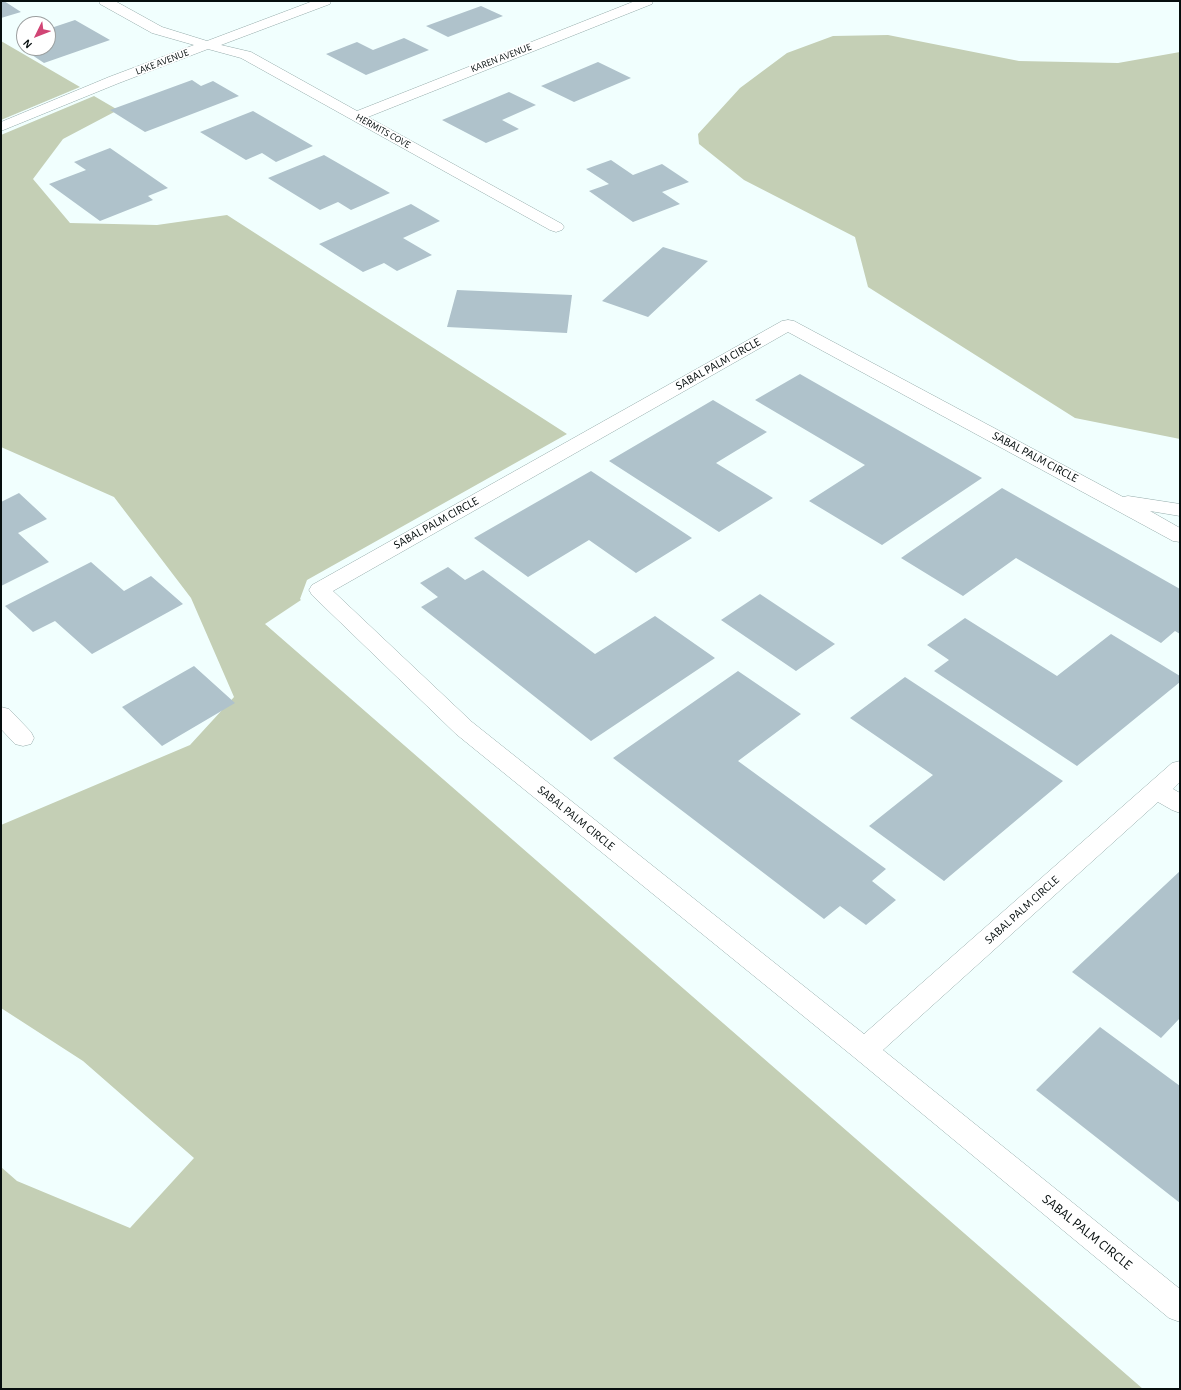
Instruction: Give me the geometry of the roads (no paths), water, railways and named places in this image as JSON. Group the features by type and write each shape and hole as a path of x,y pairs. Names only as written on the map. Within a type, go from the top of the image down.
{"street":[{"name":"HERMITS COVE","path":"105,1 157,30 246,55 556,227"},
{"name":"LAKE AVENUE","path":"1,127 114,80 324,1"},
{"name":"KAREN AVENUE","path":"356,116 647,1"},
{"name":"SABAL PALM CIRCLE","path":"1180,536 788,325 319,590 464,728 864,1050 1180,1308"},
{"path":"1112,499 1180,510"},
{"path":"1,715 23,738"},
{"name":"SABAL PALM CIRCLE","path":"864,1050 1180,769"},
{"path":"1157,790 1180,804"}]}
